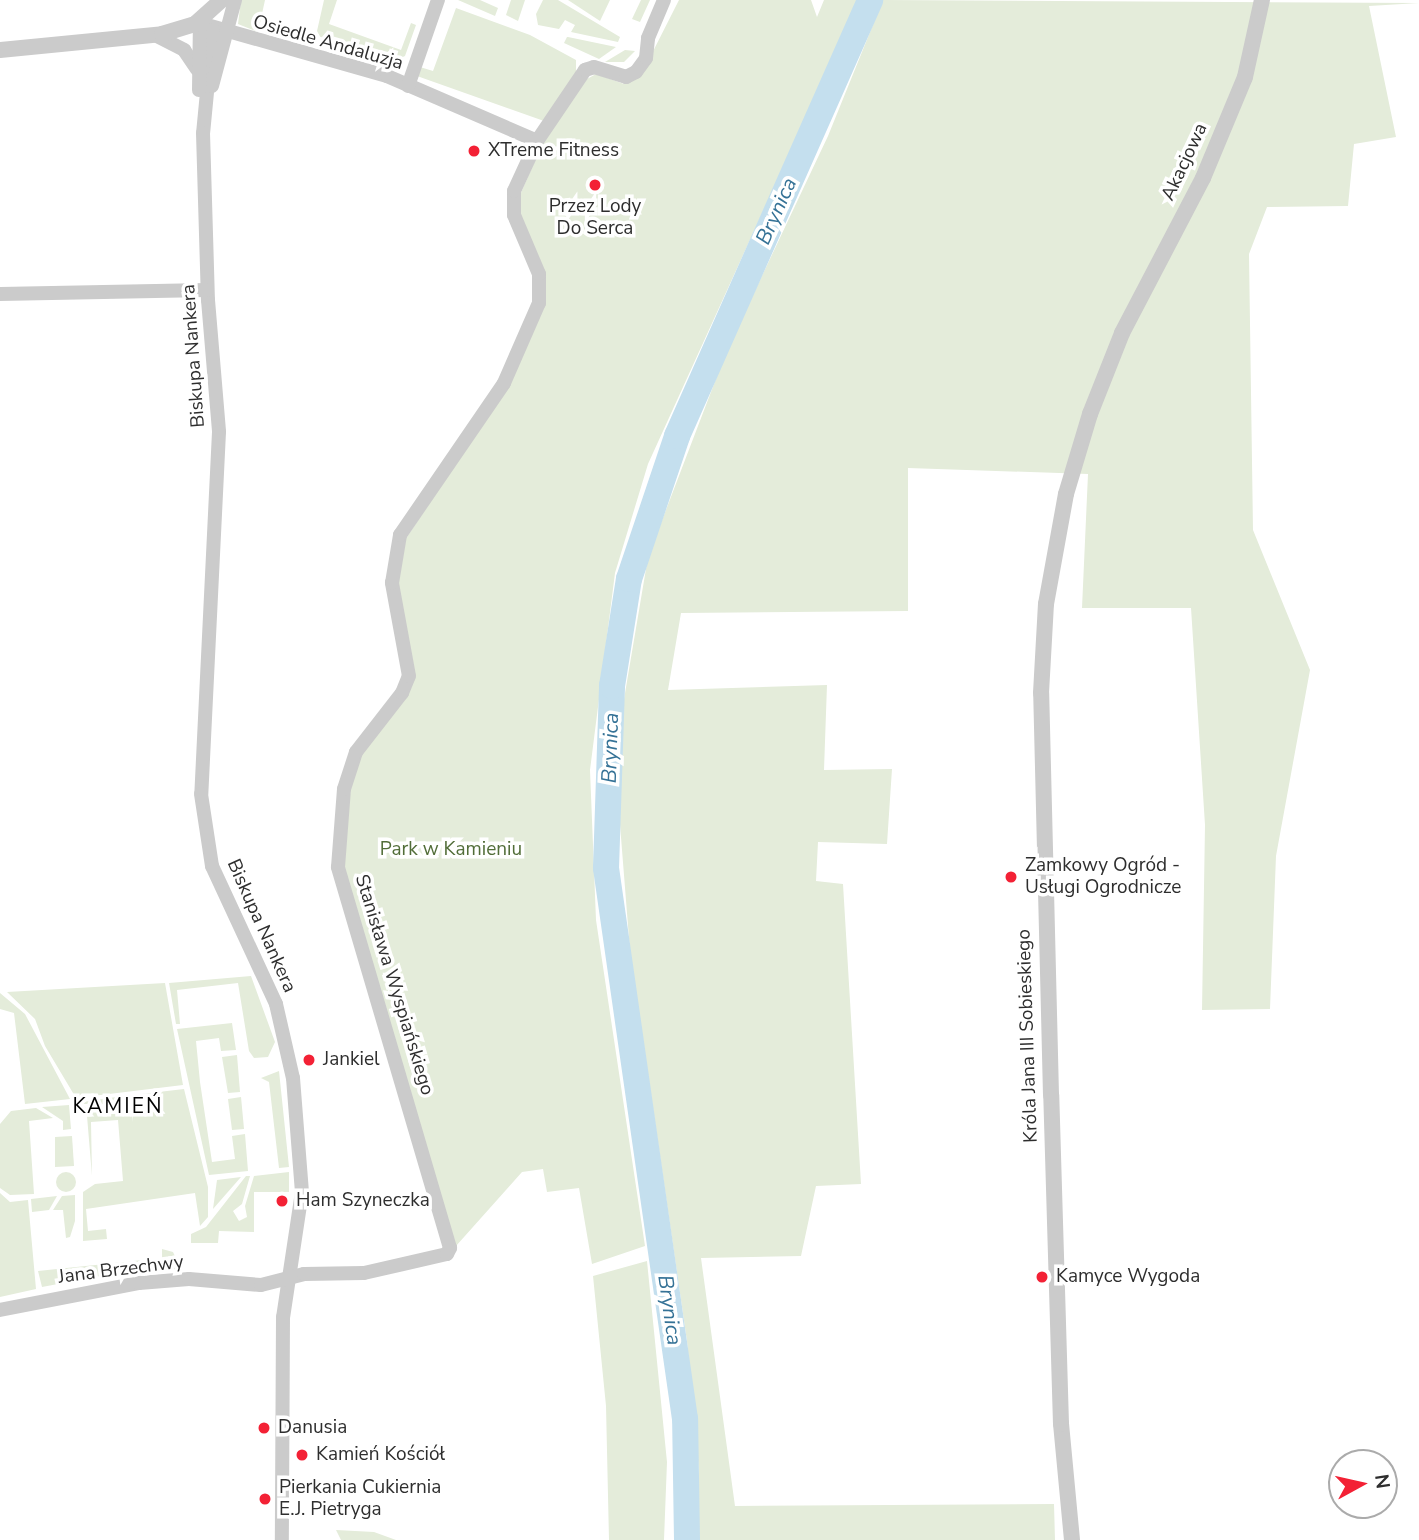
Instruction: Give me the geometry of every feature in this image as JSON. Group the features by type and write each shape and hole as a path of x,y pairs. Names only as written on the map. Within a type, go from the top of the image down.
{"street":[{"path":"214,28 222,0"},
{"path":"0,50 214,28 235,0"},
{"name":"Osiedle Andaluzja","path":"408,86 438,0"},
{"name":"Stanisława Wyspiańskiego","path":"288,1278 364,1273 447,1254 450,1248 342,883 339,834 352,759 402,693 409,676 392,583 400,535 505,383 539,303 539,274 511,203 537,141 585,70 594,67 626,77 636,72 646,58 648,38 664,0"},
{"name":"Akacjowa","path":"1122,333 1203,178 1245,77 1262,0"},
{"name":"Biskupa Nankera","path":"214,28 198,70 204,111 207,290 219,432 217,536 201,764 203,824 218,881 276,1004 286,1040 302,1192 283,1317 282,1540"},
{"name":"Biskupa Nankera","path":"204,111 214,28"},
{"name":"Osiedle Andaluzja","path":"214,28 387,76 537,141"},
{"path":"155,35 184,50 198,70"},
{"path":"0,294 207,290"},
{"name":"Króla Jana III Sobieskiego","path":"1072,1540 1060,1411 1041,693 1046,604 1063,507 1090,414 1122,333"},
{"name":"Jana Brzechwy","path":"0,1310 139,1283 189,1279 261,1285 288,1278"}],"green space":[{"path":"241,0 265,0 258,32 238,24"},
{"path":"324,0 337,0 329,24 401,50 411,23 416,25 405,56 394,61 322,40 317,31"},
{"path":"458,0 480,0 498,8 495,16"},
{"path":"511,0 525,0 518,21 506,15"},
{"path":"543,0 558,0 620,37 618,42 571,32 575,25 565,20 559,29 538,25 536,14"},
{"path":"568,0 610,0 600,21"},
{"path":"641,0 650,0 640,22 632,19"},
{"name":"Park w Kamieniu","path":"679,0 811,0 817,17 824,0 859,0 648,464 615,573 590,770 596,920 645,1246 592,1264 579,1188 547,1192 543,1169 522,1172 456,1246 343,870 341,850 355,764 414,667 398,589 401,546 506,388 541,312 516,204 546,136 587,79 596,74 624,84 641,75"},
{"path":"883,0 1419,3 1369,6 1396,137 1354,144 1348,206 1267,207 1249,254 1253,530 1310,670 1276,856 1270,1009 1202,1010 1205,825 1191,608 1082,608 1088,474 908,468 908,611 681,613 668,690 827,685 824,770 892,769 887,844 818,842 816,881 843,884 861,1184 816,1186 801,1256 701,1258 735,1506 1054,1504 1055,1540 693,1540 699,1471 687,1341 630,951 619,812 623,705 648,557 727,350 828,136"},
{"path":"456,8 530,35 576,60 576,72 544,121 417,76 420,67 433,71"},
{"path":"567,37 616,47 599,59 564,43"},
{"path":"625,50 635,51 624,62 605,62"},
{"path":"251,976 275,1042 268,1057 254,1058 249,1051 238,983 177,990 180,1024 176,1024 169,983"},
{"path":"165,983 183,1085 76,1098 45,1046 35,1019 7,992"},
{"path":"0,993 25,1014 70,1099 25,1104 14,1013 0,1009"},
{"path":"232,1023 236,1050 221,1051 219,1038 196,1041 200,1082 212,1162 235,1159 232,1136 245,1134 248,1171 209,1175 177,1029"},
{"path":"237,1055 240,1092 228,1093 222,1057"},
{"path":"279,1071 289,1167 279,1168 269,1082 261,1078"},
{"path":"184,1089 208,1187 208,1217 200,1226 195,1193 86,1209 88,1231 106,1229 107,1239 83,1241 83,1192 95,1184 123,1181 118,1120 91,1122 92,1176 87,1116 76,1103 130,1095 133,1122 133,1095"},
{"path":"241,1097 244,1129 232,1130 228,1099"},
{"path":"69,1105 71,1129 63,1130 63,1121 42,1107"},
{"path":"36,1108 53,1118 29,1121 34,1194 10,1195 0,1188 0,1124 11,1111"},
{"path":"72,1136 74,1166 55,1167 55,1137"},
{"path":"66,1172 73,1175 76,1182 73,1189 66,1192 59,1189 56,1182 59,1175"},
{"path":"289,1172 289,1192 254,1192 254,1232 219,1231 218,1243 191,1243 191,1234 206,1227 246,1176 250,1176 242,1204 233,1211 239,1221 247,1217 245,1206 254,1176"},
{"path":"241,1177 213,1209 217,1180"},
{"path":"0,1193 10,1202 28,1200 36,1289 0,1297"},
{"path":"75,1195 75,1221 70,1237 66,1238 63,1210 53,1210 62,1196"},
{"path":"57,1196 49,1210 32,1212 31,1199"},
{"path":"162,1249 173,1252 181,1269 111,1274 42,1287 38,1271 162,1258"},
{"path":"647,1261 667,1462 664,1540 609,1540 606,1406 593,1276"},
{"path":"336,1530 374,1532 396,1540 341,1540"}],"waterway":[{"name":"Brynica","path":"687,1540 685,1419 606,868 612,686 629,579 677,436 870,0"}],"place":[{"name":"XTreme Fitness","path":"474,151"},
{"name":"Przez Lody Do Serca","path":"595,185"},
{"name":"Zamkowy Ogród - Usługi Ogrodnicze","path":"1011,877"},
{"name":"Jankiel","path":"309,1060"},
{"name":"Ham Szyneczka","path":"282,1201"},
{"name":"Kamyce Wygoda","path":"1042,1277"},
{"name":"Danusia","path":"264,1428"},
{"name":"Kamień Kościół","path":"302,1455"},
{"name":"Pierkania Cukiernia E.J. Pietryga","path":"265,1499"}],"district":[{"name":"KAMIEŃ","path":"118,1106"}]}
